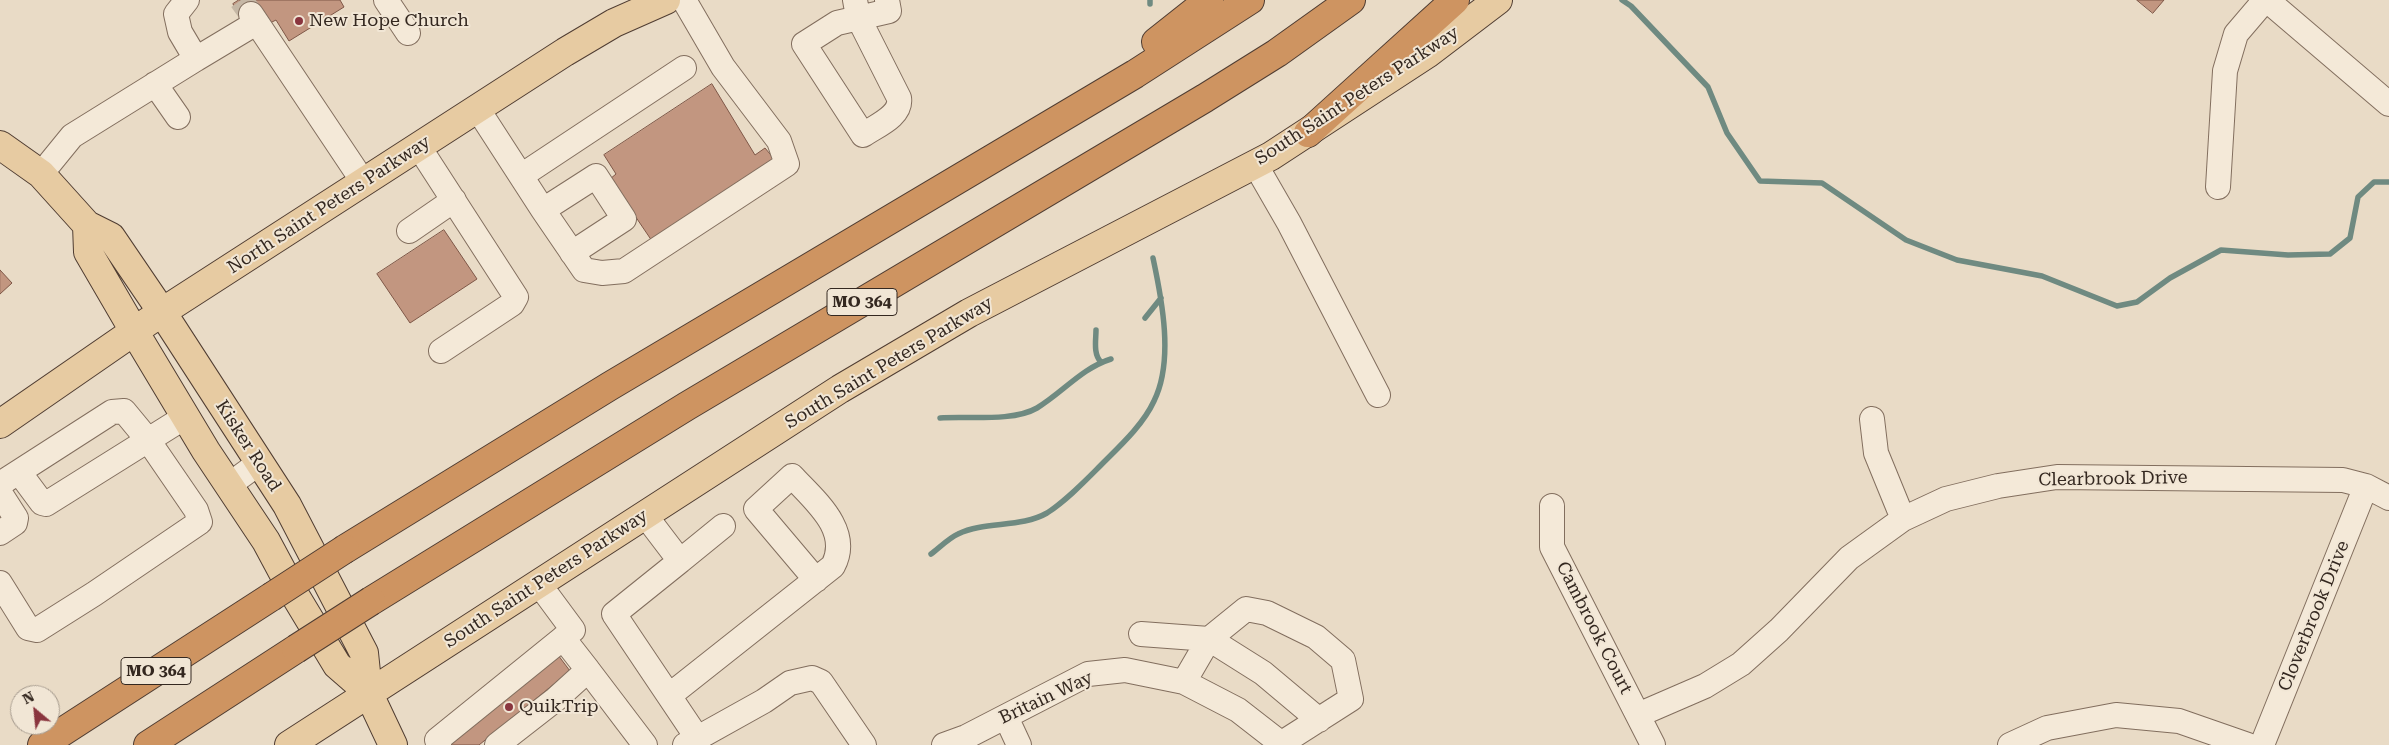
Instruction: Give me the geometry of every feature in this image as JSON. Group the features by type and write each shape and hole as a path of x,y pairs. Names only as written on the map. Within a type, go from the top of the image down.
{"highway":[{"path":"1063,116 1209,0"},
{"name":"MO 364","path":"42,745 345,549 610,386 1143,69 1250,0"},
{"name":"MO 364","path":"148,745 371,601 687,406 1206,98 1277,52 1351,0"},
{"path":"1308,133 1455,0"}],"main road":[{"name":"North Saint Peters Parkway","path":"0,424 162,312 364,183 477,108 614,23 666,0"},
{"name":"South Saint Peters Parkway","path":"289,745 368,692 909,346 1256,164 1308,133 1427,54 1498,0"},
{"name":"Kisker Road","path":"0,145 41,174 87,225 111,237 162,312 287,505 364,653 368,692 393,745"},
{"name":"Kisker Road","path":"87,225 88,252 185,417 266,540 296,598 337,665 368,692"}],"street":[{"path":"187,0 176,14 180,32 196,59"},
{"path":"386,0 408,33"},
{"path":"477,108 584,270 602,274 624,271 787,164 779,141 723,67 684,0"},
{"path":"2218,187 2225,71 2236,34 2266,0 2389,104"},
{"path":"857,9 899,98 900,106 897,112 863,134 804,44 857,9 888,6"},
{"path":"41,174 72,136 196,59 253,18 364,183"},
{"path":"521,176 684,68"},
{"path":"155,84 178,118"},
{"path":"419,147 516,297 512,304 440,352"},
{"path":"1256,164 1289,223 1378,395"},
{"path":"543,210 596,176 624,219 572,253"},
{"path":"409,231 454,200"},
{"path":"0,583 28,628 37,630 200,522 196,510 148,440 124,411 112,412 10,478 46,504 148,440 185,417"},
{"path":"1872,419 1876,453 1903,519"},
{"path":"229,485 259,463"},
{"name":"Clearbrook Drive","path":"1638,715 1706,686 1742,664 1780,630 1849,558 1903,519 1946,499 1998,486 2058,476 2343,480 2366,486 2389,498"},
{"name":"Cloverbrook Drive","path":"2262,745 2366,486"},
{"path":"0,493 16,518 15,523 0,533"},
{"name":"Cambrook Court","path":"1552,506 1552,547 1653,745"},
{"path":"646,515 680,561"},
{"path":"723,526 614,614 670,695 692,742 764,701 790,683 812,678 821,682 864,745"},
{"path":"670,695 816,580"},
{"path":"439,745 437,740 573,630 539,584"},
{"path":"1184,682 1209,639 1246,609 1267,613 1316,637 1343,660 1351,699 1283,744"},
{"path":"1141,634 1209,639 1263,672 1319,720"},
{"path":"563,638 645,745"},
{"path":"497,745 556,699 588,670"},
{"name":"Britain Way","path":"944,745 968,741 1006,717 1088,674 1125,670 1184,682 1238,710 1283,744"},
{"path":"2010,745 2047,728 2116,715 2179,721 2248,745"},
{"path":"1006,717 1019,745"}],"building":[{"name":"New Hope Church","path":"239,0 340,0 344,7 289,41 276,20 270,23 243,21 233,4"},
{"path":"2137,0 2164,0 2153,13"},
{"path":"712,84 755,155 765,148 775,160 652,241 610,179 616,174 604,155"},
{"path":"444,230 477,279 410,323 377,274"},
{"path":"0,270 12,283 0,294"},
{"name":"QuikTrip","path":"558,655 570,671 479,745 448,745"}],"waterway":[{"path":"1622,0 1631,6 1708,87 1727,133 1760,181 1822,183 1906,240 1957,260 2042,276 2117,306 2137,302 2170,278 2221,250 2288,255 2330,254 2350,238 2358,197 2374,182 2389,182"},
{"path":"931,554 951,538 969,530 1026,521 1047,513 1082,484 1123,443 1144,418 1154,401 1164,368 1163,311 1153,258"},
{"path":"1145,318 1161,298"},
{"path":"1096,330 1096,351 1101,362"},
{"path":"940,418 990,418 1027,412 1046,402 1091,368 1111,359"}],"tunnel":[{"path":"241,0 251,14"}],"place":[{"name":"New Hope Church","path":"299,21"},
{"name":"QuikTrip","path":"509,707"}]}
